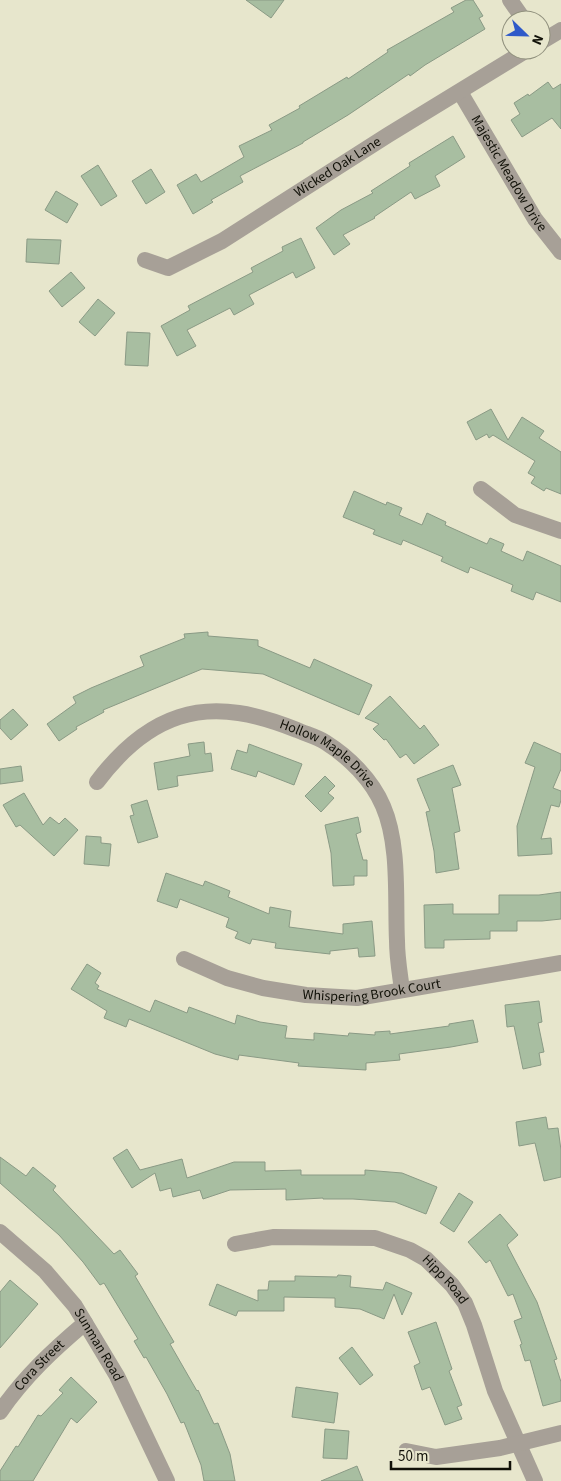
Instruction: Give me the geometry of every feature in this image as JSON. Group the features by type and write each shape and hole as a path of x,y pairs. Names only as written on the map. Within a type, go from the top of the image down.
{"street":[{"name":"Wicked Oak Lane","path":"146,260 168,268 222,241 388,135 512,60"},
{"name":"Majestic Meadow Drive","path":"460,92 535,219 561,252"},
{"path":"480,489 515,515 561,531"},
{"name":"Hollow Maple Drive","path":"97,782 110,764 129,746 153,729 179,717 203,712 231,712 257,716 324,741 357,768 371,785 383,806 391,831 397,945 402,990"},
{"name":"Whispering Brook Court","path":"184,959 227,978 263,988 306,995 357,998 561,963"},
{"name":"Sunman Road","path":"0,1232 45,1271 75,1306 117,1376 167,1481"},
{"name":"Hipp Road","path":"235,1244 272,1237 375,1238 410,1250 426,1259 452,1285 465,1303 495,1391 535,1481"},
{"name":"Cora Street","path":"0,1412 29,1374 52,1351 85,1323"},
{"path":"406,1451 436,1457 500,1448 561,1434"}],"building":[{"path":"246,0 284,0 271,18"},
{"path":"466,0 473,0 483,16 479,18 485,29 410,76 409,74 303,143 240,176 243,182 211,200 213,202 193,214 177,185 196,174 201,182 244,157 239,146 272,130 269,125 300,108 299,106 347,77 348,79 388,52 387,50 454,12 451,8"},
{"path":"548,82 553,89 561,84 561,129 552,118 522,137 511,120 520,114 514,103 528,94 529,96"},
{"path":"453,136 465,157 435,176 440,186 415,199 411,192 375,218 343,235 350,244 334,255 316,228 341,210 373,193 371,191 410,166 409,163"},
{"path":"98,165 117,196 101,206 81,176"},
{"path":"151,169 165,192 146,204 132,181"},
{"path":"56,191 78,204 67,223 45,210"},
{"path":"301,238 315,268 296,278 293,272 249,295 254,304 234,315 230,308 187,330 196,346 177,356 161,326 190,310 188,306 253,272 251,268 283,251 282,247"},
{"path":"27,239 61,240 59,264 26,262"},
{"path":"71,272 85,288 62,307 49,291"},
{"path":"98,299 115,313 95,336 79,322"},
{"path":"127,332 150,333 148,366 125,365"},
{"path":"491,409 508,440 522,417 544,431 539,438 561,452 561,494 546,488 544,491 531,483 535,477 528,473 535,461 493,435 489,438 487,434 476,440 467,422"},
{"path":"354,491 386,505 387,502 402,508 399,515 422,525 427,513 446,522 445,525 487,544 490,538 504,544 501,551 523,561 527,551 561,566 561,602 536,592 533,600 511,591 513,585 470,567 468,573 441,561 443,557 403,540 401,545 373,534 375,530 343,517"},
{"path":"208,632 208,636 258,640 258,646 310,668 314,659 372,685 359,715 263,674 202,669 103,710 104,712 76,727 77,729 59,741 47,724 76,703 73,697 144,666 140,656 185,638 184,634"},
{"path":"390,696 420,729 424,725 439,745 414,764 406,754 400,758 386,739 384,740 373,729 379,724 365,718"},
{"path":"13,709 28,725 11,740 0,728 0,720"},
{"path":"204,742 205,754 211,753 213,771 177,776 178,786 158,790 154,763 190,756 188,744"},
{"path":"534,742 561,754 561,769 553,788 561,791 561,800 559,807 551,805 541,839 551,838 552,854 518,856 517,826 535,767 525,763"},
{"path":"249,744 302,764 294,785 258,771 256,777 231,769 237,750 247,753"},
{"path":"453,765 461,785 452,788 460,831 454,833 459,869 436,873 434,851 426,812 430,811 417,779"},
{"path":"21,766 23,781 0,784 0,769"},
{"path":"325,776 335,786 328,793 334,798 321,812 305,796"},
{"path":"24,793 43,825 50,817 59,824 65,818 78,830 54,856 20,825 16,827 3,805"},
{"path":"147,800 158,837 138,843 130,816 134,815 131,805"},
{"path":"358,817 361,832 356,834 363,860 367,860 367,876 354,876 354,885 333,886 331,853 325,825"},
{"path":"86,836 101,837 101,843 111,844 109,866 84,864"},
{"path":"166,873 203,886 205,881 230,891 228,897 269,914 270,907 291,911 289,927 343,934 343,924 372,921 375,956 359,957 358,948 330,951 330,954 275,948 276,943 252,939 250,944 235,938 238,932 226,927 229,918 180,899 177,908 157,901"},
{"path":"561,892 561,919 517,921 517,931 490,931 490,939 444,940 444,948 425,948 424,905 453,904 453,914 499,914 499,895 539,895"},
{"path":"87,964 101,973 95,983 99,986 97,989 150,1012 155,1000 187,1013 189,1007 235,1024 237,1015 260,1022 287,1026 285,1038 314,1040 314,1033 348,1036 349,1033 375,1035 375,1032 390,1031 390,1034 449,1026 449,1024 473,1020 478,1042 399,1054 400,1060 366,1063 366,1070 298,1066 299,1063 239,1055 238,1060 215,1054 129,1019 126,1027 104,1018 107,1011 71,989"},
{"path":"539,1001 542,1022 538,1023 544,1052 539,1053 541,1065 523,1069 514,1026 507,1027 505,1005"},
{"path":"546,1117 548,1129 558,1128 561,1150 561,1177 544,1181 535,1143 519,1146 516,1122"},
{"path":"127,1149 140,1170 182,1159 187,1178 234,1162 265,1162 265,1171 301,1170 301,1175 365,1175 365,1170 402,1173 437,1187 426,1214 395,1202 323,1198 286,1200 286,1189 230,1190 203,1199 200,1190 173,1197 171,1188 160,1191 155,1173 132,1188 113,1158"},
{"path":"0,1157 26,1176 33,1167 56,1186 53,1190 114,1254 120,1250 138,1274 135,1276 174,1342 170,1344 198,1390 214,1424 218,1423 230,1454 235,1481 204,1481 201,1465 184,1422 181,1423 146,1357 144,1358 134,1341 138,1339 104,1283 100,1285 59,1235 0,1183"},
{"path":"459,1193 473,1202 454,1232 440,1223"},
{"path":"500,1214 518,1235 507,1245 537,1302 557,1359 554,1360 561,1382 561,1401 543,1406 530,1360 525,1361 520,1345 522,1344 514,1321 522,1318 513,1294 508,1296 490,1260 486,1263 468,1242"},
{"path":"338,1275 351,1276 350,1287 383,1290 386,1282 412,1293 402,1315 394,1294 384,1319 360,1309 335,1307 335,1298 284,1297 284,1311 238,1311 236,1316 209,1305 217,1284 258,1301 258,1290 268,1290 269,1281 295,1281 295,1276 337,1277"},
{"path":"10,1280 38,1304 0,1348 0,1292"},
{"path":"436,1322 452,1369 449,1371 462,1405 457,1407 462,1419 445,1425 430,1387 422,1390 414,1366 420,1363 408,1332"},
{"path":"352,1347 373,1375 360,1385 339,1358"},
{"path":"71,1377 97,1402 77,1423 71,1418 33,1481 0,1481 0,1471 16,1446 18,1447 38,1415 41,1416 63,1393 59,1390"},
{"path":"296,1387 338,1393 334,1423 292,1417"},
{"path":"325,1429 349,1431 347,1459 323,1458"},
{"path":"357,1466 363,1481 321,1481"}]}
